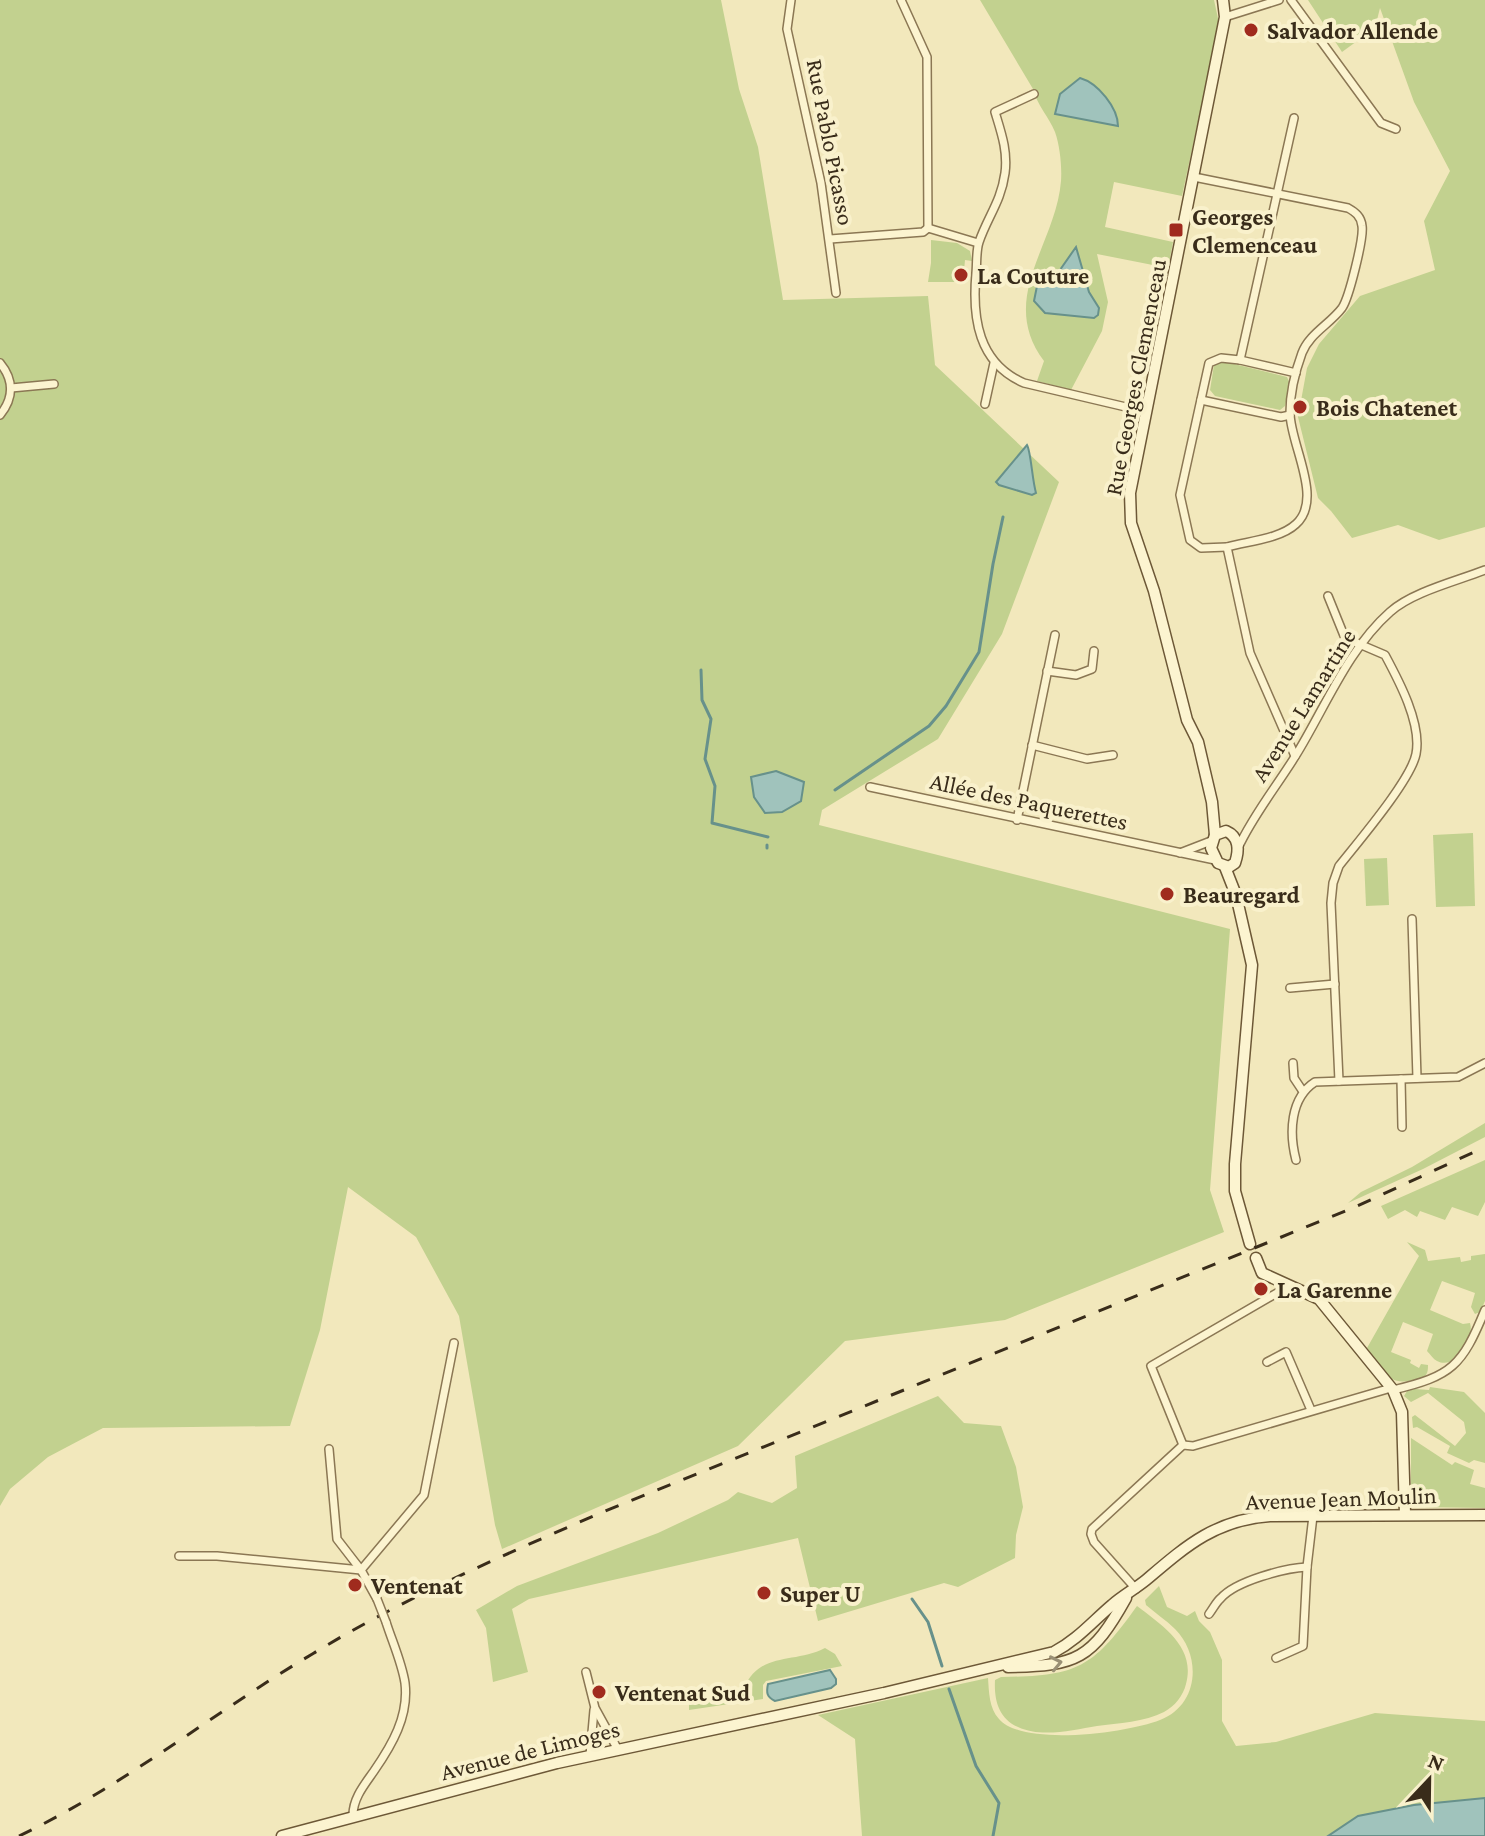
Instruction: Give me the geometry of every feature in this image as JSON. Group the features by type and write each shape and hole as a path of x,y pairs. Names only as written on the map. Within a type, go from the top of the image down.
{"street":[{"name":"Rue Pablo Picasso","path":"791,0 787,29 821,183 836,293"},
{"path":"901,0 927,57 931,230"},
{"name":"Rue Georges Clemenceau","path":"1215,860 1212,802 1198,742 1187,720 1166,631 1131,523 1130,493 1225,17 1223,0"},
{"path":"1225,17 1279,0"},
{"path":"1291,0 1381,123 1396,129"},
{"path":"1034,94 995,112 1004,138 1006,168 1001,197 978,243 975,314 983,343 994,363 1008,376 1024,383 1147,412"},
{"path":"1240,360 1294,118"},
{"path":"1194,177 1348,208 1357,214 1363,227 1350,293 1342,308 1303,349 1296,373 1290,415 1307,492 1306,510 1297,524 1281,533 1227,547 1201,548 1190,540 1180,495 1209,363 1221,358 1240,360 1296,373"},
{"path":"830,239 931,230 978,243"},
{"path":"0,363 8,375 11,388 7,407 0,415"},
{"path":"985,404 994,363"},
{"path":"11,388 54,384"},
{"path":"1201,400 1281,417 1290,415"},
{"path":"1227,547 1250,653 1295,756"},
{"name":"Avenue Lamartine","path":"1238,848 1361,645 1391,610 1421,594 1485,570"},
{"path":"1328,596 1345,638 1385,655 1409,702 1417,751 1411,770 1339,866 1333,883 1331,903 1339,1081"},
{"path":"1017,820 1055,635"},
{"path":"1047,671 1076,675 1092,669 1094,651"},
{"path":"1032,745 1087,759 1113,755"},
{"name":"Allée des Paquerettes","path":"870,787 1215,860"},
{"name":"Rue Georges Clemenceau","path":"1212,802 1238,848"},
{"path":"1180,853 1229,832 1248,828"},
{"path":"1238,848 1229,866 1252,965 1235,1191 1250,1244"},
{"path":"1215,860 1229,866"},
{"path":"1412,919 1417,1078"},
{"path":"1290,988 1335,984"},
{"path":"1293,1063 1294,1078 1302,1090"},
{"path":"1296,1160 1291,1142 1296,1105 1302,1090 1315,1082 1458,1077 1485,1063"},
{"path":"1401,1079 1402,1127"},
{"path":"1256,1258 1262,1273 1319,1299 1392,1389 1402,1412 1405,1514"},
{"path":"1183,1445 1151,1366 1282,1290 1287,1284"},
{"path":"1131,1592 1094,1542 1092,1529 1183,1445 1193,1446 1311,1410 1426,1382 1450,1370 1471,1346 1485,1310"},
{"path":"361,1570 424,1495 454,1343"},
{"path":"1267,1362 1286,1352 1311,1410"},
{"path":"329,1449 337,1539 361,1570 377,1599 405,1682 404,1707 395,1742 361,1789 353,1806 353,1815"},
{"name":"Avenue Jean Moulin","path":"884,1693 1054,1652 1185,1547 1226,1524 1255,1517 1485,1515"},
{"path":"1276,1658 1303,1646 1313,1516"},
{"path":"179,1556 217,1556 361,1570"},
{"path":"1209,1614 1222,1595 1254,1580 1307,1567"},
{"name":"Avenue Jean Moulin","path":"995,1667 1059,1664 1074,1658 1095,1645 1107,1632 1131,1592"},
{"path":"1097,1620 1103,1623 1107,1632"},
{"path":"1084,1631 1087,1640 1095,1645"},
{"path":"586,1672 595,1708 617,1748"},
{"name":"Avenue de Limoges","path":"282,1836 617,1748 884,1693"},
{"path":"590,1755 595,1708"}],"green space":[{"path":"0,0 721,0 739,89 758,147 783,300 928,296 935,365 1059,482 1002,634 938,739 822,810 819,825 1230,929 1210,1190 1224,1232 1005,1320 845,1341 738,1446 502,1549 495,1525 459,1316 416,1237 348,1187 320,1330 290,1426 103,1428 48,1457 10,1489 0,1506"},
{"path":"980,0 1214,0 1219,23 1182,196 1114,182 1105,227 1173,242 1168,268 1097,254 1108,302 1102,331 1071,390 1037,381 1044,361 1031,338 1026,315 1027,293 1033,271 1057,205 1061,175 1058,144 1033,89"},
{"path":"1308,0 1485,0 1485,527 1439,540 1398,525 1352,538 1318,498 1298,417 1307,368 1319,344 1360,296 1435,270 1424,221 1450,171 1414,102 1380,8 1375,28 1342,52"},
{"path":"931,240 957,243 970,251 972,261 965,260 963,282 928,282"},
{"path":"1222,361 1287,377 1290,384 1285,406 1280,410 1215,396 1210,390 1214,365"},
{"path":"1473,833 1475,906 1436,907 1433,835"},
{"path":"1387,858 1389,905 1366,906 1364,859"},
{"path":"1485,1123 1485,1137 1348,1203 1361,1192 1412,1167"},
{"path":"1485,1160 1485,1202 1478,1216 1452,1207 1445,1220 1420,1211 1417,1217 1405,1210 1388,1219 1381,1206"},
{"path":"1407,1242 1425,1250 1428,1261 1460,1257 1461,1262 1471,1260 1471,1256 1485,1254 1485,1301 1480,1312 1475,1314 1471,1307 1475,1293 1442,1281 1430,1310 1463,1324 1470,1323 1467,1344 1451,1361 1437,1361 1427,1351 1433,1334 1403,1322 1391,1352 1411,1360 1410,1363 1419,1368 1421,1364 1428,1365 1428,1368 1421,1378 1399,1381 1387,1376 1367,1348 1419,1256"},
{"path":"1430,1387 1464,1392 1485,1413 1485,1463 1474,1460 1469,1463 1447,1453 1450,1446 1417,1427 1413,1428 1412,1417 1415,1415 1455,1446 1466,1433 1464,1422 1428,1393 1411,1402 1404,1396 1407,1391 1429,1390"},
{"path":"938,1396 964,1423 1001,1426 1016,1467 1023,1507 1016,1535 1015,1558 958,1587 944,1583 818,1621 798,1538 529,1599 512,1609 528,1672 493,1682 486,1628 476,1610 517,1586 658,1533 728,1500 738,1492 772,1503 797,1488 795,1456"},
{"path":"1411,1438 1452,1465 1455,1462 1474,1470 1470,1484 1485,1488 1485,1508 1418,1507 1411,1501"},
{"path":"1159,1586 1167,1607 1187,1616 1195,1611 1199,1621 1210,1632 1222,1660 1222,1721 1236,1746 1276,1742 1375,1713 1485,1721 1485,1798 1414,1805 1358,1816 1328,1836 862,1836 855,1739 818,1715 988,1678 990,1700 999,1719 1011,1728 1030,1733 1101,1733 1160,1720 1183,1703 1189,1692 1192,1666 1184,1640 1146,1605 1145,1600"},
{"path":"1137,1606 1167,1630 1182,1648 1186,1659 1186,1684 1181,1697 1172,1707 1140,1720 1057,1732 1027,1730 1006,1719 995,1694 995,1680 1066,1671 1081,1665 1107,1644"},
{"path":"825,1648 835,1654 842,1666 766,1681 763,1699 689,1710 689,1703 744,1688 751,1676 768,1663"}],"water":[{"path":"1080,78 1094,85 1106,97 1115,112 1118,126 1055,114 1060,94"},
{"path":"1076,247 1089,292 1099,308 1094,318 1045,313 1034,301 1037,286 1055,277"},
{"path":"1027,445 1036,493 1032,495 996,482"},
{"path":"776,771 804,782 801,801 782,812 765,813 754,797 751,777"},
{"path":"830,1670 836,1679 836,1684 831,1688 775,1701 768,1694 768,1684"},
{"path":"1485,1798 1485,1836 1328,1836 1358,1816 1414,1805"}],"waterway":[{"path":"835,790 929,726 946,706 979,652 1003,517"},
{"path":"701,670 702,700 711,719 705,759 715,786 712,823 768,837"},
{"path":"912,1599 928,1622 942,1666"},
{"path":"949,1689 976,1766 999,1803 993,1836"}],"railway":[{"path":"19,1836 95,1795 314,1653 454,1579 598,1514 1353,1208 1485,1147"}],"place":[{"name":"Salvador Allende","path":"1251,30"},
{"name":"Georges Clemenceau","path":"1176,230"},
{"name":"La Couture","path":"961,275"},
{"name":"Bois Chatenet","path":"1300,407"},
{"name":"Beauregard","path":"1167,894"},
{"name":"La Garenne","path":"1261,1289"},
{"name":"Ventenat","path":"355,1585"},
{"name":"Super U","path":"764,1593"},
{"name":"Ventenat Sud","path":"599,1692"}]}
